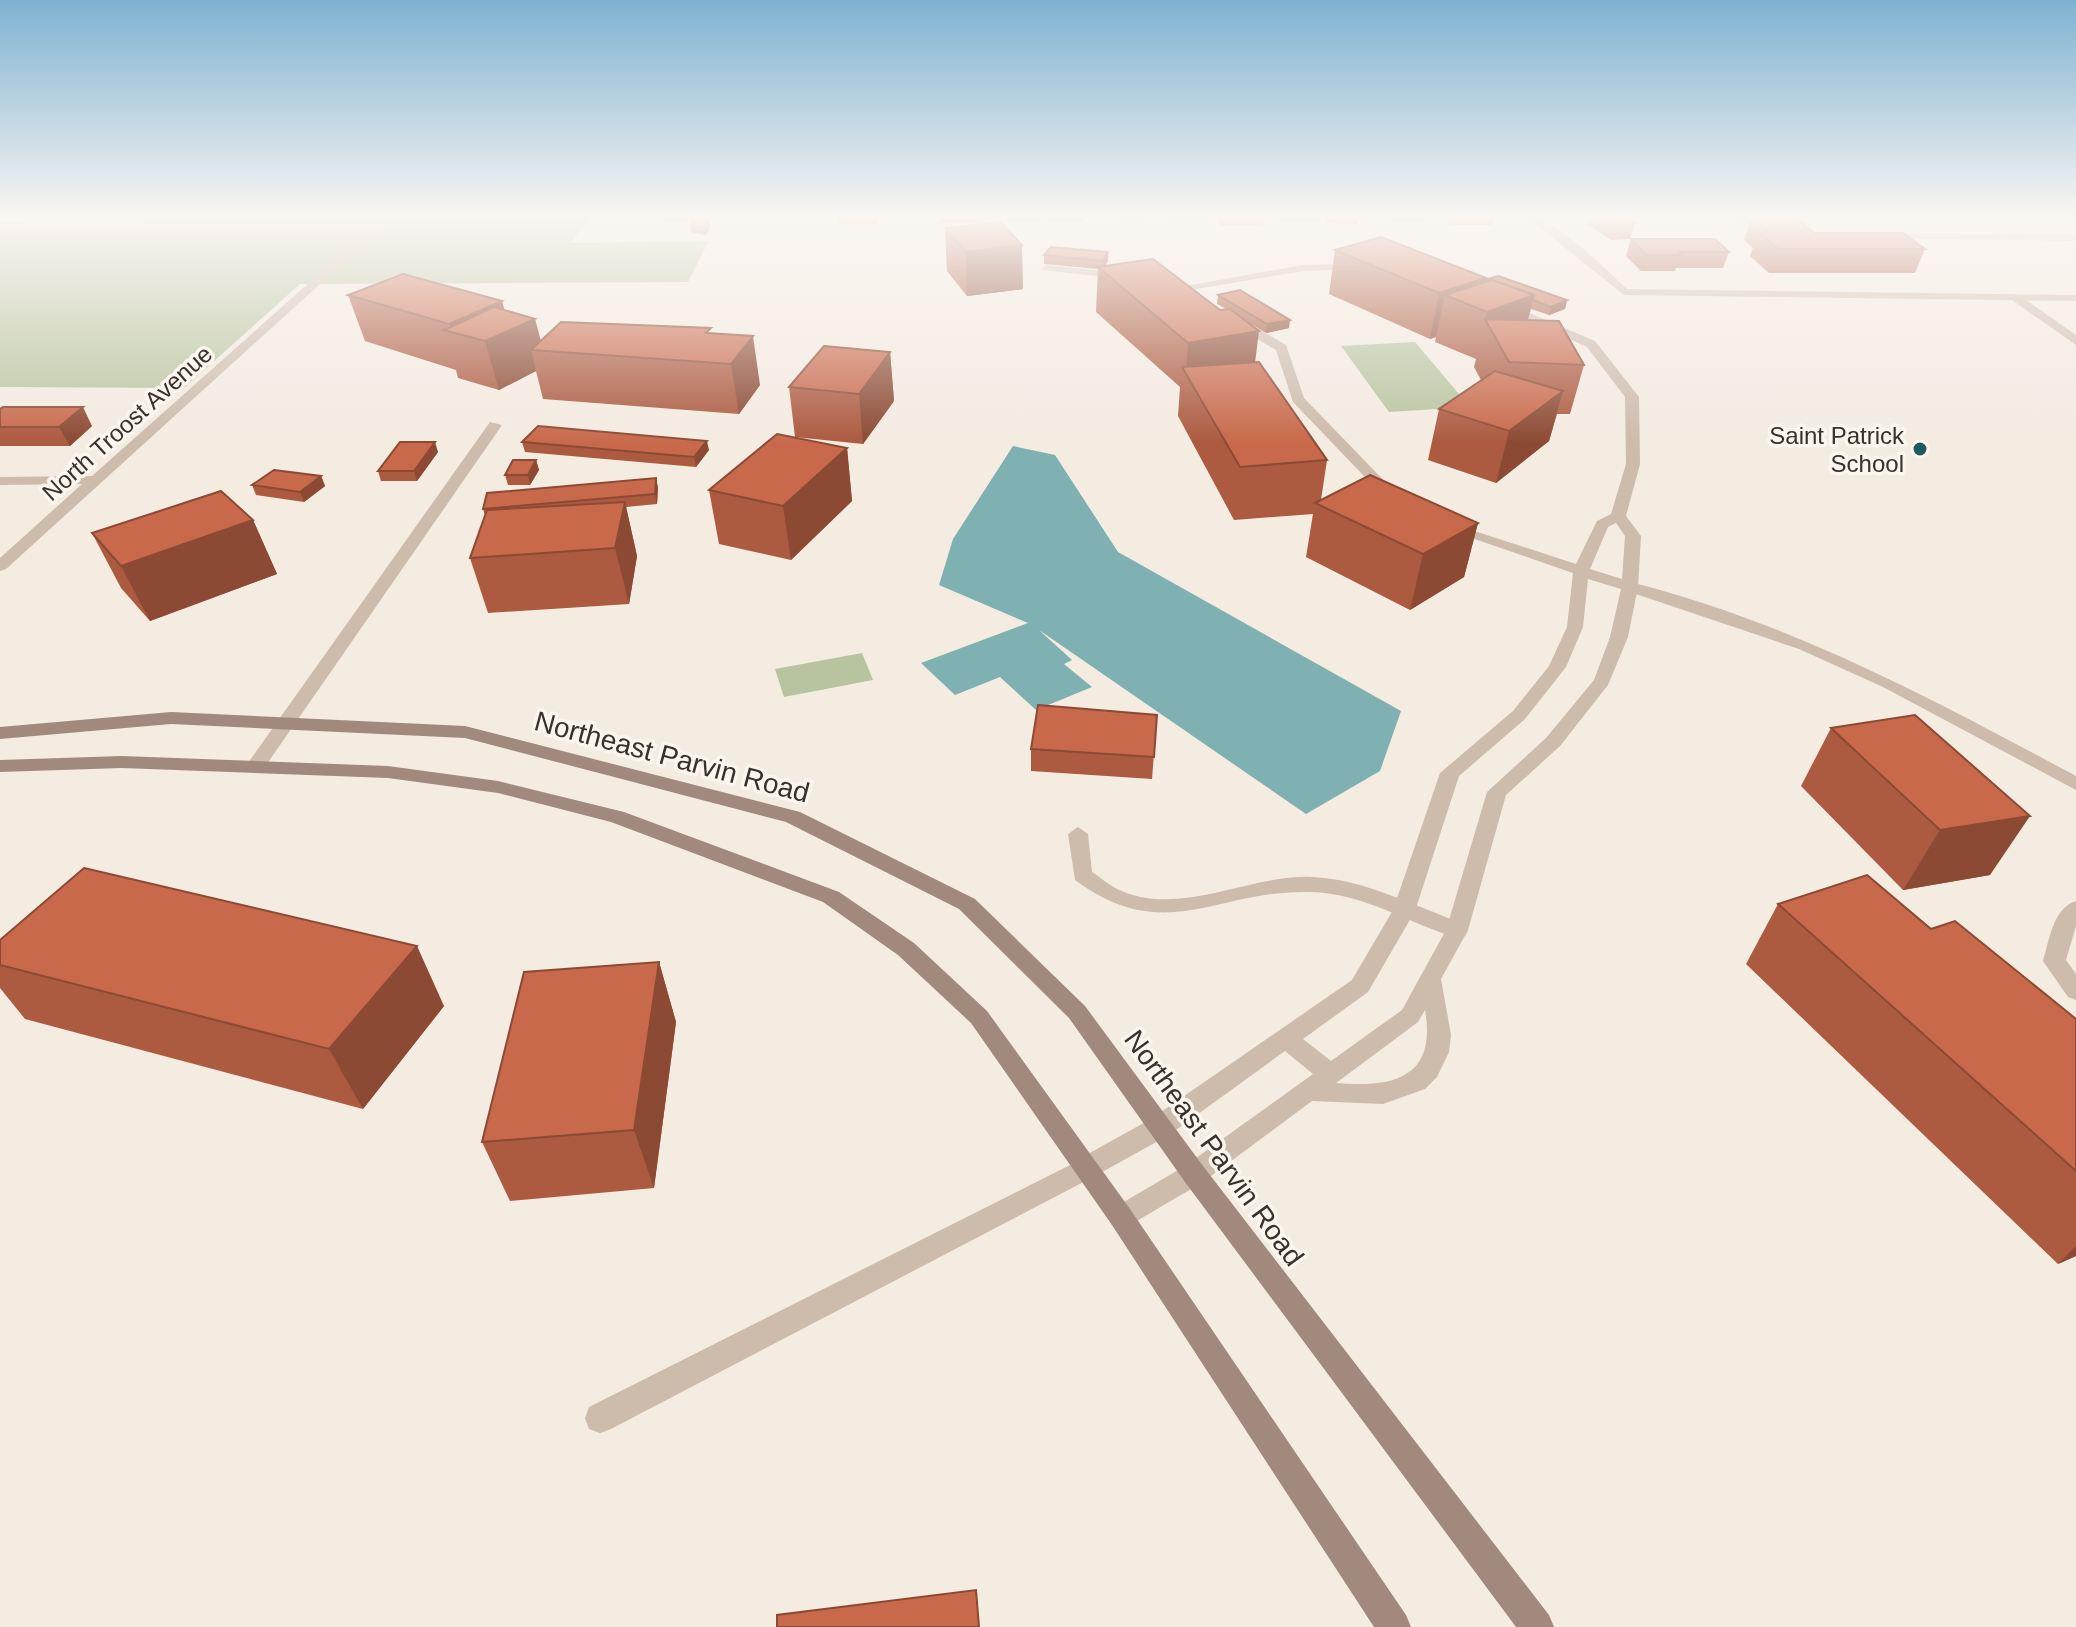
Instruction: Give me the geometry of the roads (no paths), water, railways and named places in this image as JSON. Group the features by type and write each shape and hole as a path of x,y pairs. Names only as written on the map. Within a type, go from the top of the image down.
{"main road":[{"name":"Northeast Parvin Road","path":"0,733 171,718 286,721 465,732 793,817 967,904 1077,1012 1194,1174 1537,1627"},
{"path":"0,766 122,762 388,772 498,787 617,817 831,897 906,949 979,1017 1121,1217 1394,1627"}],"street":[{"name":"North Troost Avenue","path":"0,566 305,291"},
{"path":"1182,291 1205,303"},
{"path":"1623,291 2076,298"},
{"path":"2016,298 2076,341"},
{"path":"600,1418 1160,1127 1360,986 1404,911 1450,773 1519,715 1557,667 1575,627 1581,571 1602,524 1618,516 1633,464 1632,397 1591,344 1537,317 1493,301"},
{"path":"1218,311 1282,348 1298,399 1397,502"},
{"path":"255,767 495,425"},
{"path":"0,481 98,480"},
{"path":"1121,1217 1194,1174 1410,1016 1457,930 1497,792 1553,742 1602,681 1619,637 1630,587 1633,536 1618,516"},
{"path":"1437,523 1833,658 1889,683 2076,784"},
{"path":"1078,834 1082,875 1098,890 1145,906 1194,905 1279,886 1312,884 1457,930"},
{"path":"2076,909 2067,920 2054,961 2076,991"},
{"path":"1308,1091 1373,1095 1409,1090 1426,1072 1438,1051 1430,979"},
{"path":"1286,1038 1331,1075"}],"water":[{"path":"1013,446 1055,455 1118,552 1401,711 1380,771 1306,814 1039,630 1072,660 1064,664 1092,687 1036,710 1000,677 955,695 921,663 1028,623 939,585 953,539"}],"place":[{"name":"Saint Patrick School","path":"1920,449"}]}
